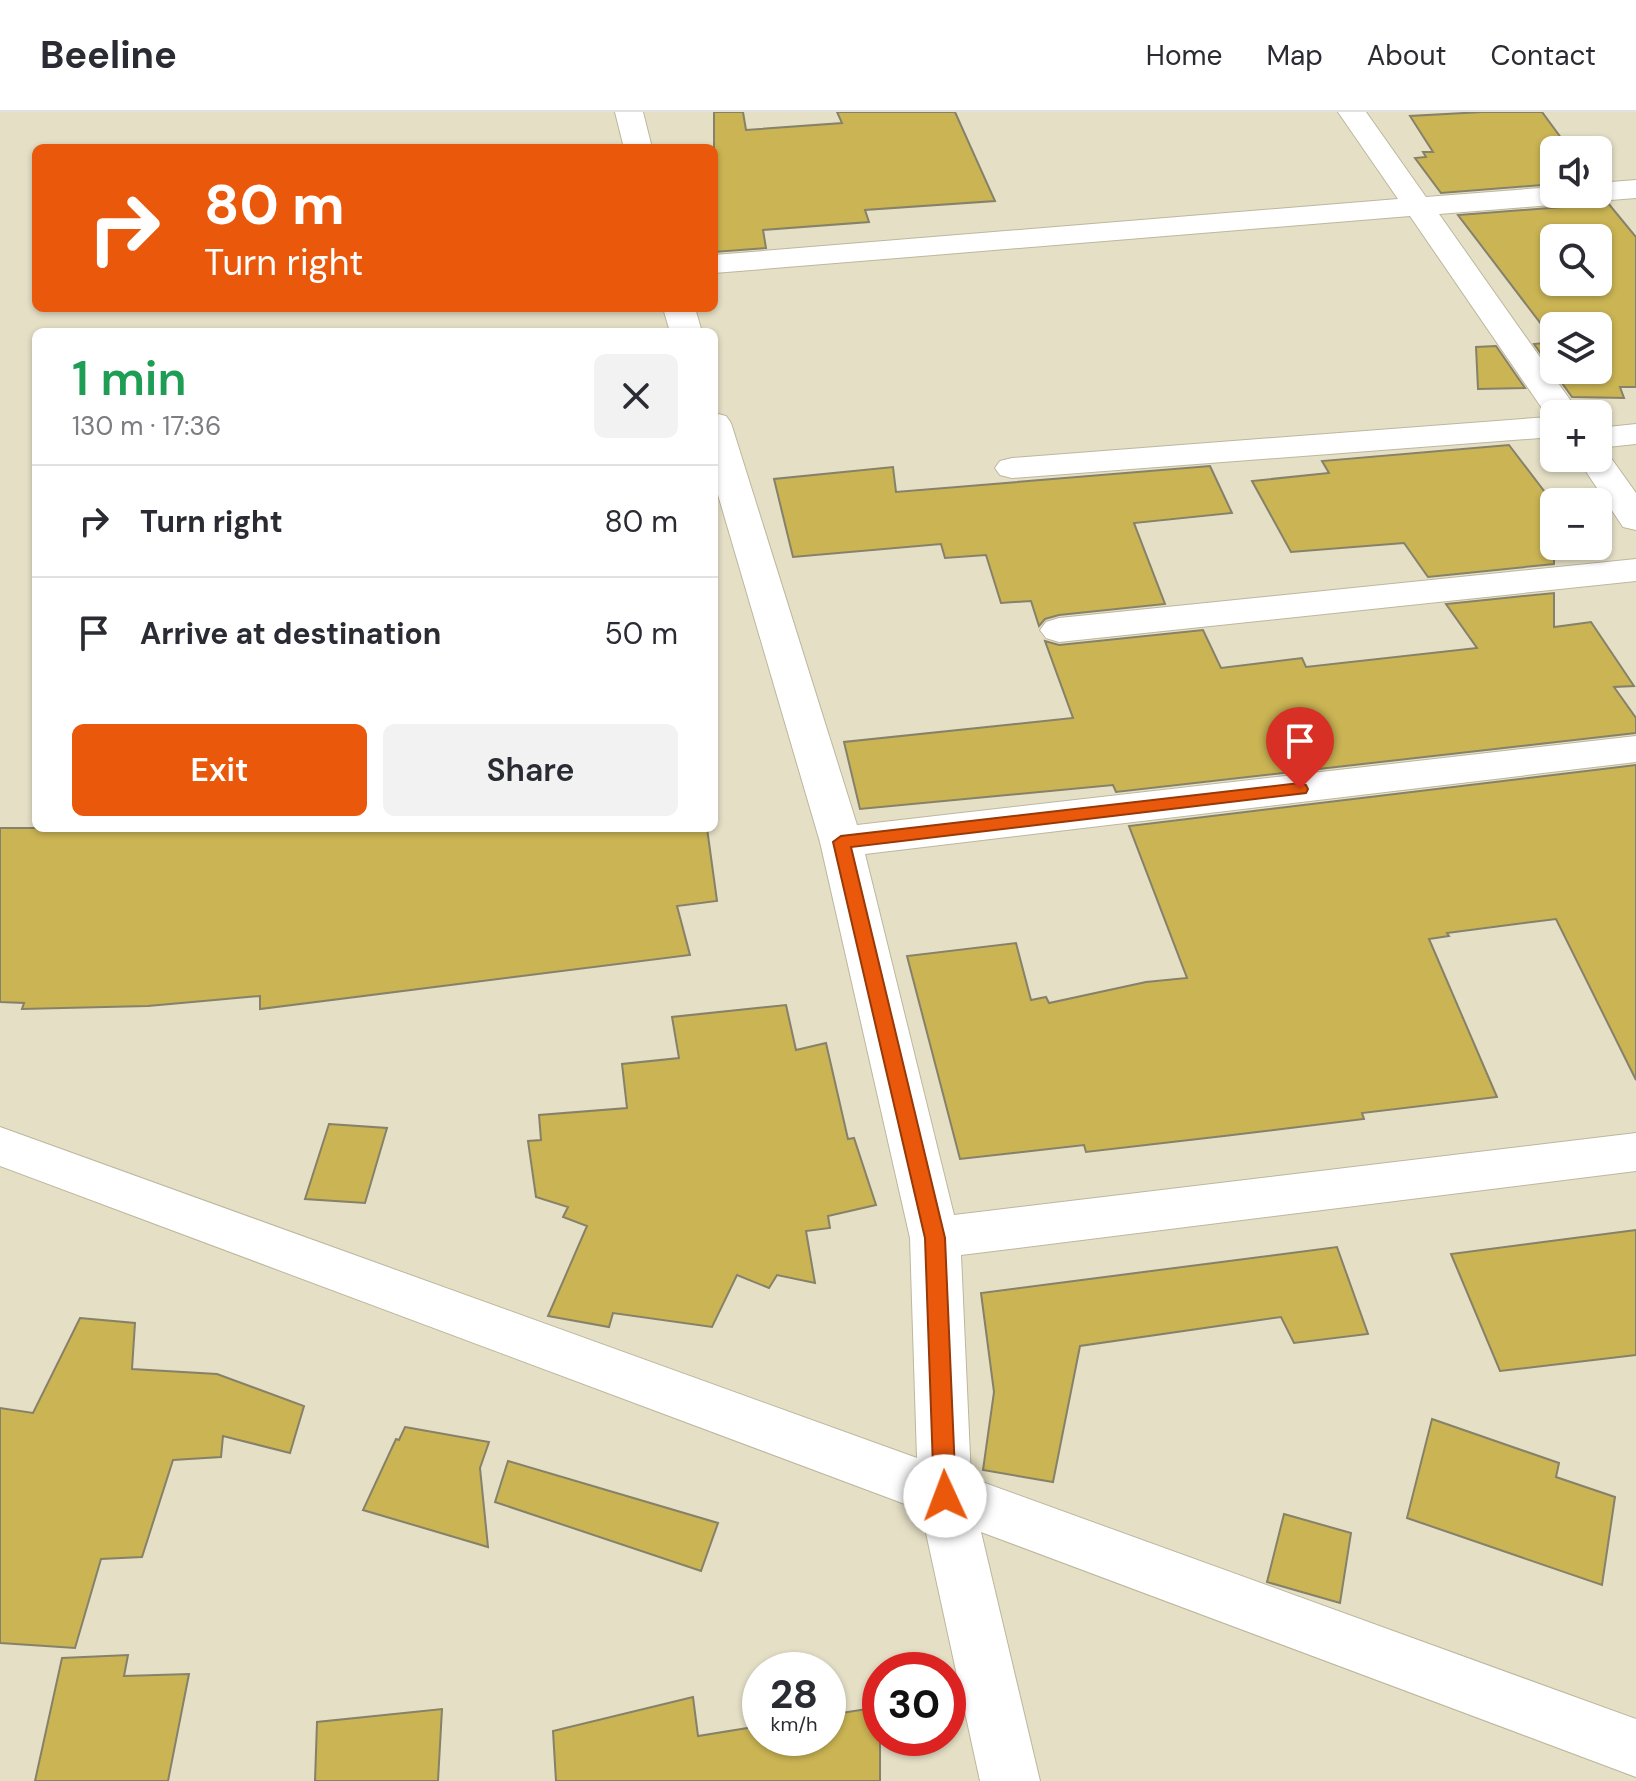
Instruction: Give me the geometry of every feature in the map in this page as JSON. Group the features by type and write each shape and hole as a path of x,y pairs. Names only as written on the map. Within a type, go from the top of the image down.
{"street":[{"path":"629,112 637,144"},
{"path":"1352,112 1553,400"},
{"path":"1612,191 1636,189"},
{"path":"718,264 1540,197"},
{"path":"1012,468 1540,428"},
{"path":"1612,437 1636,434"},
{"path":"718,436 841,842 935,1238 945,1496 1010,1781"},
{"path":"1604,472 1636,519"},
{"path":"1059,630 1636,570"},
{"path":"841,842 1636,749"},
{"path":"0,1146 1636,1748"},
{"path":"935,1238 1636,1152"}],"building":[{"path":"714,112 743,112 746,130 842,123 837,112 955,112 995,201 865,210 869,222 763,230 766,248 718,252 718,144 714,144"},
{"path":"1542,112 1560,136 1540,136 1540,185 1441,193 1415,158 1426,157 1423,152 1433,152 1410,116"},
{"path":"1549,208 1612,208 1636,237 1636,387 1620,387 1624,398 1572,397 1563,384 1612,384 1612,312 1540,312 1540,323 1458,215"},
{"path":"1496,346 1525,388 1478,389 1476,347"},
{"path":"1509,445 1542,488 1540,560 1554,560 1554,564 1428,577 1404,543 1291,552 1252,481 1329,473 1322,461"},
{"path":"1210,466 1232,513 1134,523 1165,604 1059,615 1045,619 1039,626 1031,601 1001,603 986,555 945,558 941,544 793,557 774,479 893,467 896,492"},
{"path":"1554,593 1554,627 1591,622 1634,686 1614,687 1636,718 1636,733 1116,792 1113,785 860,809 844,742 1073,718 1045,641 1059,645 1203,630 1221,668 1302,658 1306,667 1477,648 1446,604"},
{"path":"1636,765 1636,1080 1556,919 1447,933 1449,936 1429,939 1497,1097 1362,1113 1364,1119 1086,1152 1084,1145 960,1159 907,956 1016,943 1031,1000 1046,997 1049,1003 1146,982 1187,978 1129,826"},
{"path":"0,828 32,828 32,832 708,832 717,901 677,906 690,955 260,1009 260,996 148,1006 22,1009 24,1003 0,1002"},
{"path":"786,1005 796,1050 826,1043 848,1139 854,1138 876,1205 828,1216 830,1228 806,1231 815,1283 777,1275 769,1288 737,1275 712,1327 613,1313 609,1327 548,1316 587,1226 563,1217 568,1207 536,1197 528,1141 541,1140 539,1115 627,1108 622,1064 679,1058 672,1017"},
{"path":"329,1124 387,1128 365,1203 305,1199"},
{"path":"1636,1230 1636,1355 1500,1371 1451,1254"},
{"path":"1337,1247 1368,1334 1294,1343 1281,1317 1080,1346 1053,1482 983,1470 994,1392 981,1293"},
{"path":"80,1318 135,1323 132,1369 217,1374 304,1406 290,1453 223,1436 221,1457 173,1460 142,1557 101,1559 75,1648 0,1643 0,1408 33,1413"},
{"path":"1432,1419 1559,1463 1556,1477 1615,1497 1602,1585 1407,1518"},
{"path":"405,1427 489,1442 480,1468 488,1547 363,1510 396,1439 399,1440"},
{"path":"508,1461 718,1523 701,1571 495,1502"},
{"path":"1284,1514 1351,1533 1340,1603 1267,1582"},
{"path":"128,1655 124,1676 189,1674 168,1781 35,1781 62,1658"},
{"path":"693,1697 698,1736 742,1729 742,1756 846,1756 846,1712 862,1710 862,1756 880,1756 880,1781 556,1781 553,1731"},
{"path":"442,1709 438,1781 315,1781 317,1722"}],"route":[{"path":"945,1496 935,1238 841,842 1300,789"}]}
